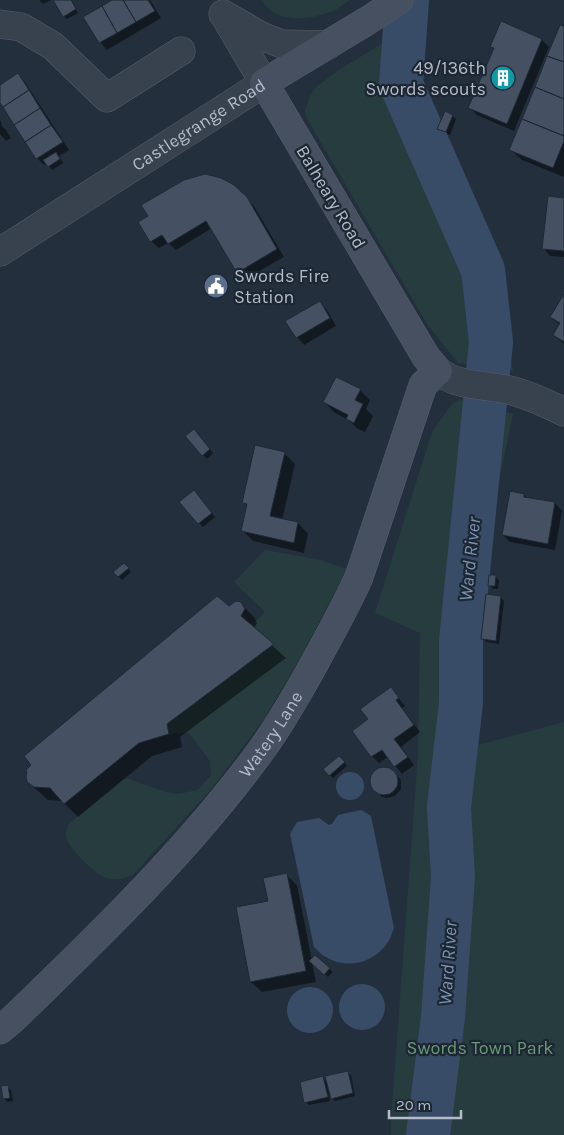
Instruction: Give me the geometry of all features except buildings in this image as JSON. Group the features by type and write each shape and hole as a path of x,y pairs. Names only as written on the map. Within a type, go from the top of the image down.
{"main road":[{"name":"Castlegrange Road","path":"264,83 399,0"},
{"name":"Balheary Road","path":"264,83 422,350 448,377"},
{"name":"Watery Lane","path":"0,1030 113,922 166,866 261,751 298,693 359,578 423,386 448,377"}],"street":[{"path":"219,7 261,36 282,44 328,44"},
{"name":"Balheary Road","path":"219,7 264,83"},
{"path":"0,24 21,27 54,46 107,98 181,51"},
{"name":"Castlegrange Road","path":"0,252 264,83"},
{"path":"448,377 512,390 564,412"}],"green space":[{"path":"262,0 350,0 333,11 321,15 293,18 275,13"},
{"path":"422,19 412,83 428,129 447,135 465,199 498,283 513,371 458,363 427,324 306,117 305,110 310,96 317,86 339,70"},
{"name":"Swords Town Park","path":"461,399 513,414 499,481 475,647 471,747 564,722 564,1135 391,1135 418,755 420,633 375,613 432,432 452,404"},
{"path":"265,550 321,560 347,569 301,657 264,719 212,788 133,875 117,879 106,878 84,862 73,850 66,837 67,828 71,822 123,779 129,779 177,794 198,790 211,775 210,761 189,733 169,734 167,724 274,644 252,625 265,612 234,582"}],"water":[{"path":"350,772 360,776 364,786 360,796 350,800 340,796 336,786 340,776"},
{"path":"361,810 371,816 394,928 388,942 375,955 351,964 334,961 324,956 314,947 290,834 297,822 319,818 329,825 332,824 338,815"},
{"path":"367,984 379,990 384,998 384,1016 379,1024 371,1029 357,1030 345,1024 340,1016 339,1002 345,990 353,985"},
{"path":"305,987 315,987 327,993 332,1001 332,1019 327,1027 319,1032 305,1033 297,1030 290,1023 287,1015 287,1005 290,997 297,990"}],"waterway":[{"name":"Ward River","path":"407,0 401,84 483,270 491,342 461,641 461,703 449,807 453,876 443,1017 428,1135"}],"place":[{"name":"49/136th Swords scouts","path":"503,78"},
{"name":"Swords Fire Station","path":"216,286"}]}
